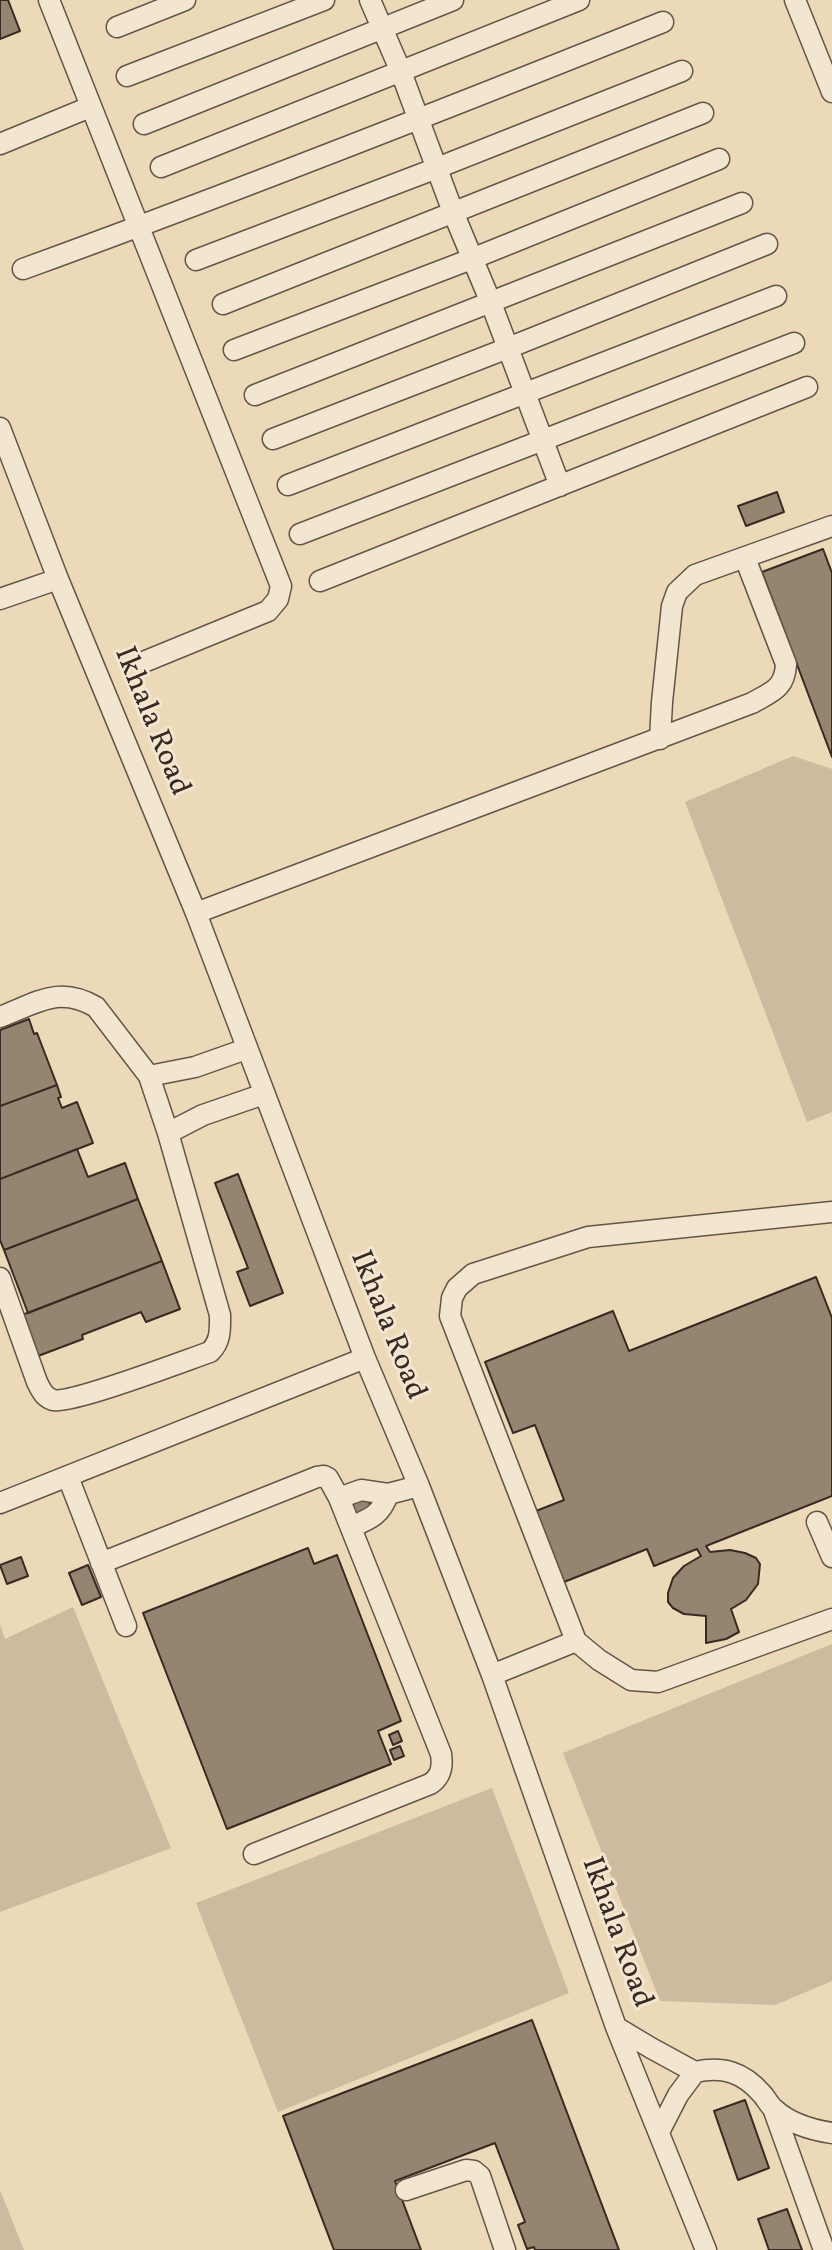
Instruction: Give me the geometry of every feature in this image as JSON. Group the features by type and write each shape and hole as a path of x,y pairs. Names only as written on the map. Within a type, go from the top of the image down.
{"street":[{"path":"49,0 281,586 278,599 268,611 146,661"},
{"path":"117,27 185,0"},
{"path":"127,76 324,0"},
{"path":"370,0 420,119 560,486"},
{"path":"144,124 453,0"},
{"path":"161,167 579,0"},
{"path":"795,0 832,92"},
{"path":"23,269 420,119 663,22"},
{"path":"196,260 682,71"},
{"path":"0,144 90,107"},
{"path":"223,304 703,113"},
{"path":"234,350 719,159"},
{"path":"255,395 742,203"},
{"path":"273,439 767,244"},
{"path":"288,485 776,296"},
{"path":"300,534 794,343"},
{"path":"320,581 807,387"},
{"name":"Ikhala Road","path":"0,428 58,579 196,913 365,1358 419,1486 492,1675 616,2027 706,2250"},
{"path":"660,739 672,606 677,592 695,575 832,526"},
{"path":"196,913 660,739 752,703 780,687 786,664 745,558"},
{"path":"0,599 58,579"},
{"path":"0,1017 56,996 70,995 84,1000 96,1007 149,1076 220,1315 220,1336 210,1352 73,1398 62,1401 48,1398 37,1382 0,1278"},
{"path":"149,1076 195,1067 246,1049"},
{"path":"168,1133 203,1115 264,1094"},
{"path":"832,1212 588,1237 473,1274 457,1288 452,1298 450,1316 576,1641 599,1660 631,1680 658,1682 832,1619"},
{"path":"0,1503 365,1358"},
{"path":"68,1477 126,1626"},
{"path":"101,1563 317,1477 328,1478 339,1498 443,1765 437,1779 430,1784 254,1854"},
{"path":"339,1498 361,1490 388,1494 419,1486"},
{"path":"351,1527 373,1518 384,1505 388,1494"},
{"path":"817,1522 832,1557"},
{"path":"492,1675 576,1641"},
{"path":"616,2027 695,2072 733,2071 751,2081 773,2108 824,2250"},
{"path":"659,2132 678,2095 695,2072"},
{"path":"773,2108 806,2127 832,2133"},
{"path":"406,2190 466,2170 474,2171 480,2176 505,2250"}],"shaded area":[{"path":"793,756 832,769 832,1112 807,1122 685,802"},
{"path":"73,1607 171,1848 0,1912 0,1624 5,1639"},
{"path":"832,1644 832,1981 775,2005 660,2001 563,1753"},
{"path":"492,1788 569,1993 278,2112 196,1903"},
{"path":"0,2190 24,2250 0,2250"}],"building":[{"path":"0,0 8,0 20,31 0,39"},
{"path":"777,492 784,512 746,526 738,506"},
{"path":"823,549 832,573 832,757 762,572"},
{"path":"29,1019 57,1085 0,1106 0,1030"},
{"path":"57,1085 62,1108 77,1102 93,1143 0,1179 0,1106"},
{"path":"77,1149 88,1177 125,1163 138,1199 4,1250 0,1240 0,1179"},
{"path":"238,1174 283,1293 250,1306 237,1272 248,1268 215,1183"},
{"path":"138,1199 162,1261 28,1313 4,1250"},
{"path":"162,1261 180,1309 146,1322 141,1312 38,1356 22,1315"},
{"path":"816,1277 832,1318 832,1496 706,1546 710,1552 730,1550 745,1553 756,1558 760,1564 758,1584 746,1600 731,1609 739,1632 726,1639 706,1643 706,1616 684,1614 668,1602 673,1578 684,1566 701,1556 697,1549 654,1566 647,1549 564,1582 536,1511 564,1500 535,1425 513,1433 485,1362 613,1311 629,1351"},
{"path":"367,1496 373,1512 355,1519 349,1503"},
{"path":"308,1548 314,1564 337,1555 401,1721 378,1731 391,1764 227,1829 143,1613"},
{"path":"21,1557 28,1576 7,1584 0,1565"},
{"path":"88,1565 101,1597 82,1605 69,1573"},
{"path":"398,1731 402,1741 393,1745 389,1735"},
{"path":"400,1746 404,1756 394,1760 390,1750"},
{"path":"532,2020 619,2250 527,2249 518,2225 525,2222 495,2143 395,2181 421,2250 334,2250 283,2116"},
{"path":"745,2100 769,2168 738,2180 714,2111"},
{"path":"787,2209 802,2250 769,2250 758,2219"}]}
